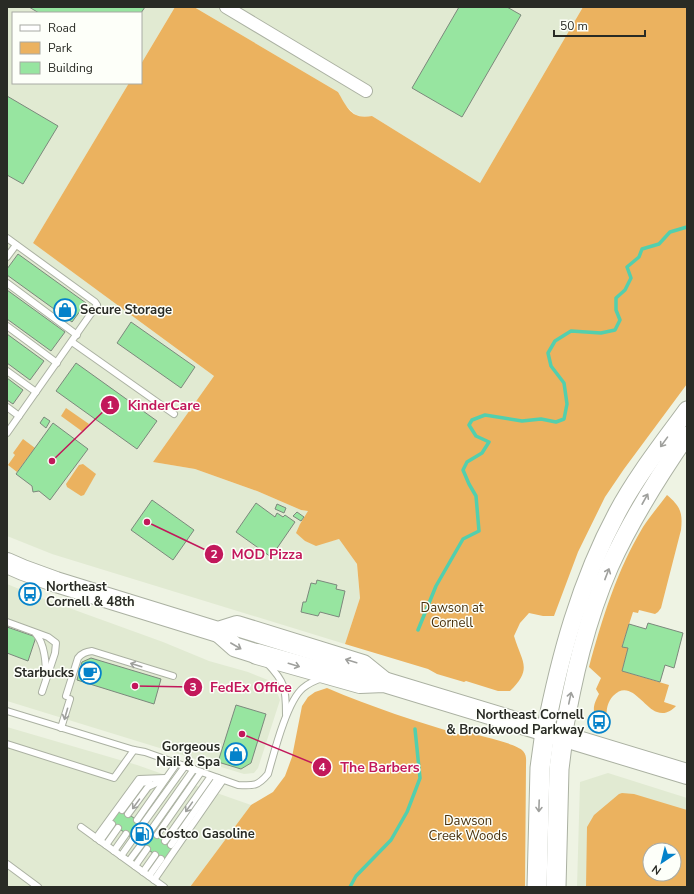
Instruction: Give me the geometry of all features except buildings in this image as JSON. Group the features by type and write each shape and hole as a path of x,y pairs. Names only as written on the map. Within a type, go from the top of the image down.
{"highway":[{"path":"7,563 56,582 218,632 237,626 363,665 384,682"},
{"path":"257,654 330,676 360,683 384,682 687,774"}],"main road":[{"path":"556,887 559,769 554,734 563,650 590,568 613,520 627,494 687,410"},
{"path":"537,887 540,768 554,734 569,704 584,641 609,568 631,524 655,482 687,435"},
{"path":"218,632 235,647 257,654"}],"street":[{"path":"226,7 366,91"}],"lane":[{"path":"7,238 95,302 97,305 78,335 7,433"},
{"path":"7,257 16,245"},
{"path":"7,283 78,335"},
{"path":"7,326 57,363"},
{"path":"72,342 174,414"},
{"path":"7,371 36,392"},
{"path":"7,407 19,416"},
{"path":"7,622 35,633 52,640 56,643 55,653 42,692 46,664 43,643 35,633"},
{"path":"62,728 78,658 87,652 92,652 173,676"},
{"path":"257,654 272,669 284,686 286,695 286,715"},
{"path":"7,711 134,750 145,752 238,785 253,786 261,782 268,774 286,715 302,688 312,681 330,676"},
{"path":"7,744 114,778 134,750"},
{"path":"136,820 176,763"},
{"path":"143,824 185,766"},
{"path":"151,830 194,769"},
{"path":"157,835 201,772"},
{"path":"166,841 211,776"},
{"path":"122,810 142,783 166,778"},
{"path":"128,814 148,787 166,778"},
{"path":"98,839 139,779 166,778"},
{"path":"171,845 221,779"},
{"path":"152,878 221,779"},
{"path":"98,839 112,824"},
{"path":"81,827 164,887"},
{"path":"106,845 118,828"},
{"path":"114,851 126,834"},
{"path":"121,856 133,839"},
{"path":"129,861 141,844"},
{"path":"136,866 147,849"},
{"path":"143,872 156,855"},
{"path":"152,878 161,859"},
{"path":"7,864 38,887"}],"shaded area":[{"path":"7,7 175,7 142,62 142,12 12,12 12,84 128,84 33,243 214,376 153,462 195,469 257,491 301,510 309,511 300,524 305,541 316,545 339,539 357,564 360,598 345,644 52,554 7,536"},
{"path":"194,7 583,7 480,183 372,116 365,117 356,115 345,105 338,92"},
{"path":"7,584 163,642 209,661 248,672 273,682 280,700 258,768 254,773 244,774 7,701"},
{"path":"7,727 137,765 251,805 190,887 7,887"},
{"path":"608,773 687,798 687,887 577,887 580,782"}],"green space":[{"name":"Dawson at Cornell","path":"175,7 194,7 338,92 347,107 354,114 365,117 372,116 480,183 583,7 687,7 687,384 605,497 578,552 554,616 543,616 529,613 520,623 514,636 524,665 521,676 510,691 498,691 466,681 464,682 437,674 428,669 345,644 360,598 357,564 339,539 316,546 305,541 296,533 308,511 301,510 257,491 195,469 153,462 214,376 33,243 128,84 142,84 142,62"},
{"path":"66,408 89,424 83,432 61,416"},
{"path":"23,439 35,448 17,472 8,465 15,455 13,453"},
{"path":"83,464 96,474 84,495 81,496 67,487 66,484 79,465"},
{"path":"667,495 680,510 681,530 661,608 655,614 639,610 638,613 633,612 622,646 628,648 622,671 669,685 664,702 676,706 668,712 660,713 652,709 631,692 625,690 619,691 610,699 607,707 608,728 597,725 594,709 595,702 599,694 596,689 601,678 589,667 599,631 625,560 646,523"},
{"name":"Dawson Creek Woods","path":"327,688 412,720 465,736 467,732 497,740 513,745 523,751 526,760 525,887 190,887 251,805 273,792 285,776 292,757 302,706 308,697 315,692"},
{"path":"622,793 634,794 687,810 687,887 586,887 587,827 594,815"}],"waterway":[{"path":"418,630 436,586 463,539 479,531 476,496 463,470 467,462 482,453 489,442 476,436 469,425 472,420 485,415 522,421 541,419 556,422 564,419 567,404 564,383 551,366 548,353 555,341 571,331 601,333 615,330 620,320 616,310 616,298 625,290 631,278 627,267 639,257 642,249 659,244 670,232 687,227"},
{"path":"350,887 356,876 391,840 407,812 420,778 415,729"}],"place":[{"name":"Secure Storage","path":"65,310"},
{"name":"KinderCare","path":"52,461"},
{"name":"MOD Pizza","path":"147,522"},
{"name":"Northeast Cornell & 48th","path":"30,594"},
{"name":"Starbucks","path":"90,673"},
{"name":"FedEx Office","path":"135,686"},
{"name":"Northeast Cornell & Brookwood Parkway","path":"599,722"},
{"name":"The Barbers","path":"242,734"},
{"name":"Gorgeous Nail & Spa","path":"236,754"},
{"name":"Costco Gasoline","path":"142,834"}]}
